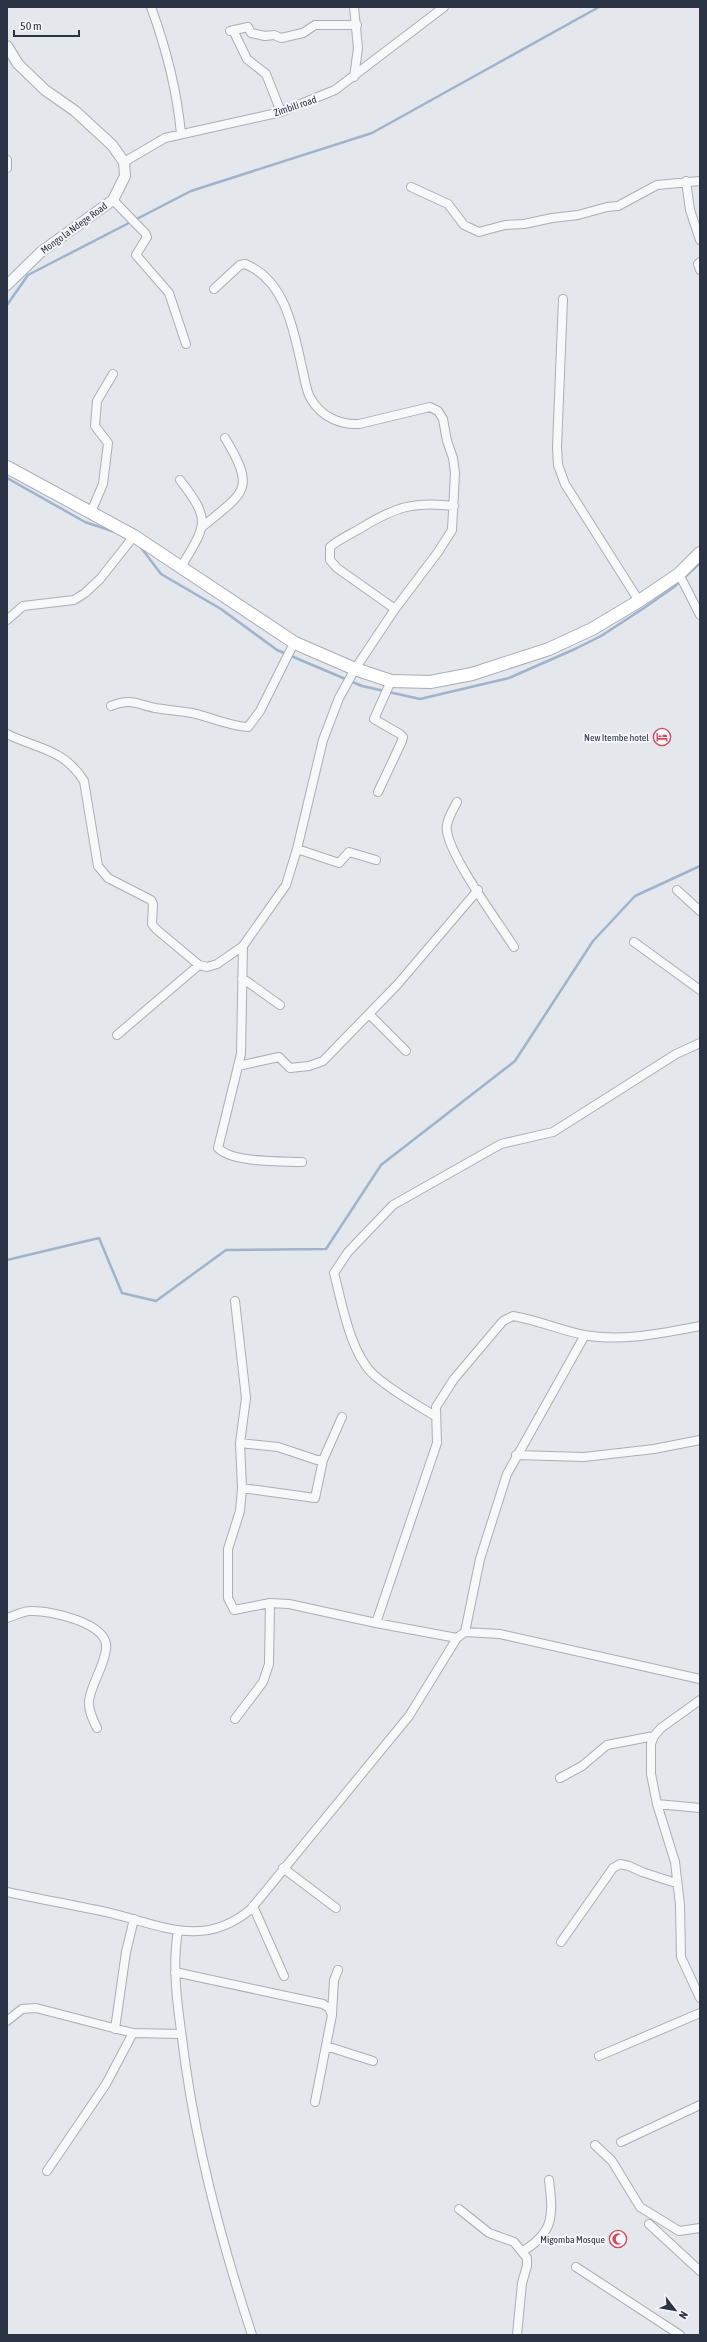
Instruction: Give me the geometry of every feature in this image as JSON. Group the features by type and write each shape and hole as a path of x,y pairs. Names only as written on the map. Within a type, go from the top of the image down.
{"main road":[{"path":"7,467 134,536 294,643 355,669 391,681 430,682 472,674 514,662 549,649 592,629 639,601 679,574 700,552"}],"street":[{"path":"151,7 172,74 179,107 181,134"},
{"path":"354,7 357,25 358,48 354,77"},
{"name":"Zimbili road","path":"124,162 144,149 181,134 281,112 321,97 354,77 444,7"},
{"path":"281,112 266,74 247,59 231,31 248,27 251,33 265,36 274,35 281,38 303,32 315,25 357,25"},
{"path":"7,47 18,64 45,90 75,111 101,133 124,162"},
{"path":"7,160 7,168"},
{"name":"Mongo la Ndege Road","path":"7,285 42,251 113,200 125,176 124,162"},
{"path":"411,187 448,204 464,225 479,232 489,228 578,215 607,207 618,206 657,185 686,181 700,181"},
{"path":"686,181 690,210 700,240"},
{"path":"113,200 146,233 147,237 136,255 169,293 186,344"},
{"path":"700,262 698,264 700,270"},
{"path":"7,734 48,750 77,769 84,780 98,866 108,878 151,900 153,904 152,924 199,965 207,967 217,964 243,946 286,885 297,848 323,740 339,698 355,669 395,608 452,530 454,506 453,458 447,441 443,419 438,411 430,407 359,424 347,425 331,419 319,410 310,397 293,326 274,287 262,274 245,264 240,266 214,288"},
{"path":"563,299 557,447 558,465 565,484 639,601"},
{"path":"91,512 103,484 108,443 95,426 97,401 113,374"},
{"path":"181,568 202,527 236,500 243,487 243,475 239,461 225,438"},
{"path":"180,480 198,502 202,517 202,527"},
{"path":"395,608 336,568 330,560 330,547 377,518 397,508 428,503 454,506"},
{"path":"7,620 23,606 74,600 85,593 100,579 134,536"},
{"path":"679,574 700,616"},
{"path":"112,706 124,701 131,701 154,708 192,713 239,727 248,727 260,710 294,643"},
{"path":"378,792 403,736 374,719 391,681"},
{"path":"457,802 446,829 452,846 514,947"},
{"path":"297,848 318,858 339,863 349,852 376,860"},
{"path":"238,1066 279,1057 290,1068 309,1066 323,1061 370,1015 478,890"},
{"path":"677,890 700,911"},
{"path":"634,942 700,990"},
{"path":"243,946 242,1042 238,1066 218,1148 224,1154 238,1158 302,1162"},
{"path":"117,1035 199,965"},
{"path":"242,978 280,1005"},
{"path":"370,1015 406,1051"},
{"path":"435,1416 373,1374 359,1355 344,1312 334,1273 348,1252 393,1205 501,1144 553,1132 676,1054 700,1043"},
{"path":"235,1300 246,1398 240,1442 242,1488 240,1511 228,1549 228,1598 234,1610 270,1603 289,1604 376,1623 457,1638"},
{"path":"376,1623 436,1447 438,1435 435,1416 436,1407 454,1379 503,1321 513,1316 585,1335 622,1337 655,1334 700,1326"},
{"path":"465,1632 480,1559 507,1474 516,1455 543,1412 585,1335"},
{"path":"242,1488 315,1498 323,1460 342,1417"},
{"path":"516,1455 584,1457 654,1449 700,1440"},
{"path":"240,1442 278,1447 317,1460 323,1460"},
{"path":"235,1719 263,1682 269,1664 270,1603"},
{"path":"7,1618 29,1611 58,1613 82,1622 101,1633 106,1649 89,1701 91,1714 97,1728"},
{"path":"7,1892 134,1919 148,1925 178,1930 205,1931 226,1926 238,1920 253,1906 409,1716 457,1638 465,1632 500,1634 700,1679"},
{"path":"700,1700 674,1717 654,1736 651,1744 651,1774 657,1804 672,1851 680,1905 681,1957 700,1998"},
{"path":"560,1778 582,1766 607,1745 654,1736"},
{"path":"657,1804 700,1808"},
{"path":"562,1942 613,1868 620,1864 676,1883"},
{"path":"283,1868 336,1908"},
{"path":"253,1906 284,1976"},
{"path":"115,2029 126,1952 134,1919"},
{"path":"178,1930 175,1972 177,2014 189,2094 208,2186 232,2277 252,2335"},
{"path":"315,2102 332,2015 334,1980 338,1970"},
{"path":"175,1972 323,2004 329,2008 332,2015"},
{"path":"7,2021 22,2010 36,2008 53,2011 133,2033 181,2034"},
{"path":"599,2056 700,2013"},
{"path":"47,2170 106,2084 133,2033"},
{"path":"326,2046 373,2061"},
{"path":"621,2142 700,2106"},
{"path":"596,2145 612,2161 640,2207 680,2231 700,2228"},
{"path":"523,2251 541,2237 551,2222 549,2180"},
{"path":"459,2208 489,2233 514,2242 523,2251 527,2258 528,2266 522,2283 517,2335"},
{"path":"649,2224 700,2271"},
{"path":"576,2267 680,2335"}],"waterway":[{"path":"7,305 28,275 191,191 372,133 599,7"},
{"path":"7,478 85,522 112,531"},
{"path":"139,545 161,574 221,609 277,650 362,686 420,699 509,678 575,649 601,636 644,608 674,587 700,563"},
{"path":"7,1260 99,1238 122,1293 156,1301 226,1250 326,1249 381,1165 515,1061 593,941 635,896 700,866"}],"place":[{"name":"New Itembe hotel","path":"662,737"},
{"name":"Migomba Mosque","path":"618,2239"}]}
